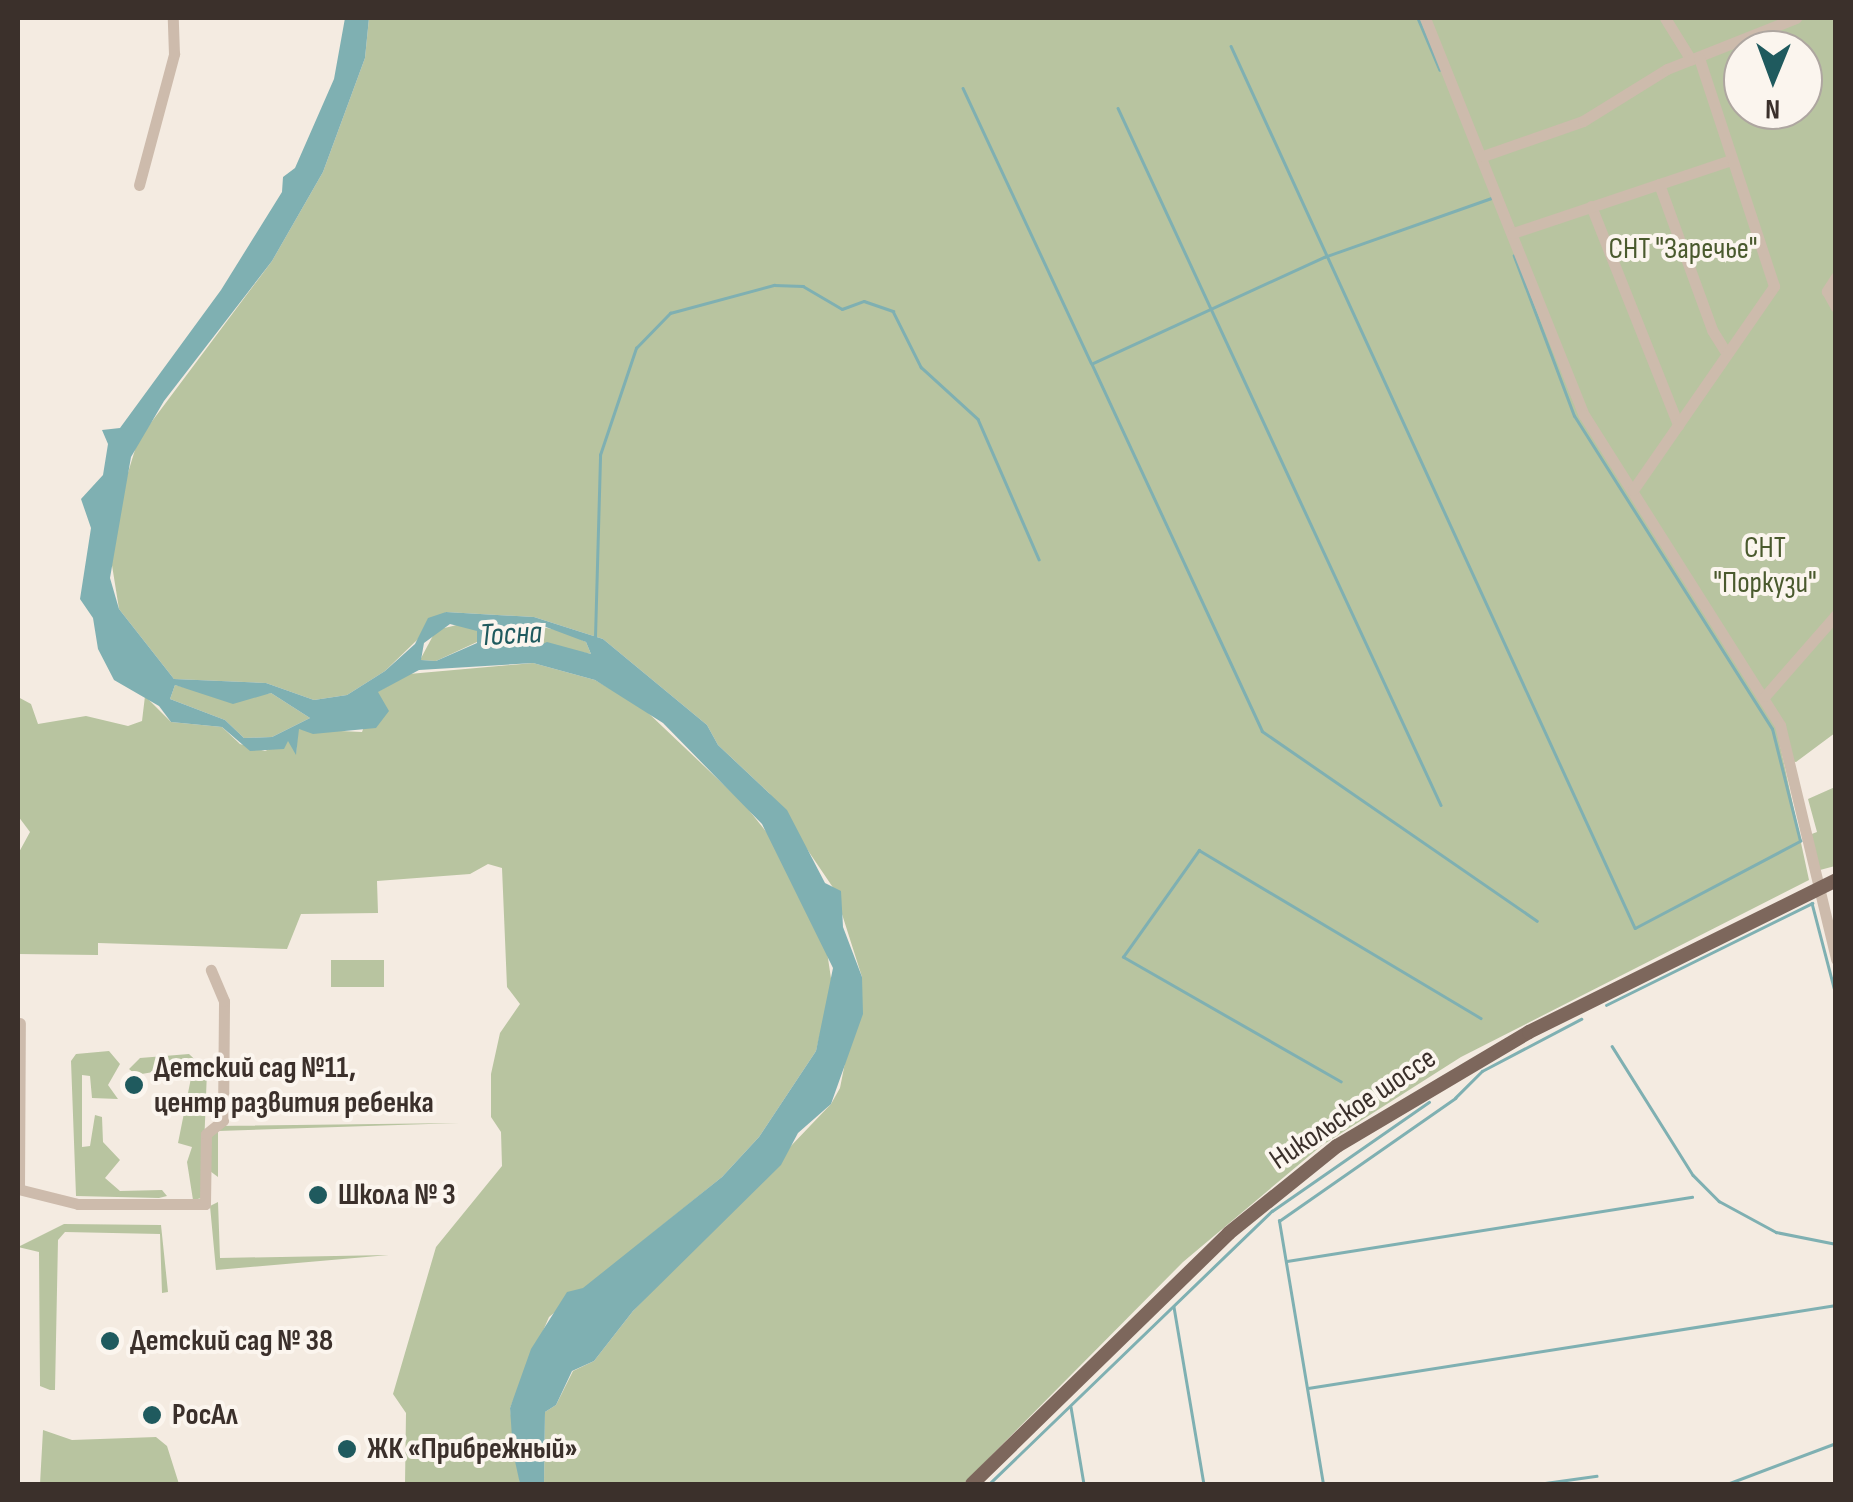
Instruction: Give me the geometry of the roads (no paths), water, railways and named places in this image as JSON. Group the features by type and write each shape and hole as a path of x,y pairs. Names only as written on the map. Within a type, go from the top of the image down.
{"main road":[{"name":"Никольское шоссе","path":"972,1484 1229,1233 1338,1146 1529,1032 1836,880"}],"street":[{"path":"139,186 174,54 172,18"},
{"path":"1425,18 1584,414 1780,725 1836,959"},
{"path":"1633,490 1774,286 1695,59 1665,18"},
{"path":"1483,156 1583,121 1695,59 1796,18"},
{"path":"1513,234 1731,160"},
{"path":"1659,184 1712,330 1727,354"},
{"path":"1592,206 1678,425"},
{"path":"1836,277 1827,291 1836,307"},
{"path":"1765,696 1836,615"},
{"path":"20,1023 18,1189 78,1204 205,1204 206,1134 224,1120 224,1000 211,970"}],"water":[{"name":"Тосна","path":"345,18 369,18 365,58 323,172 272,261 164,401 131,457 110,578 119,609 174,679 266,683 314,700 347,695 385,671 415,644 428,618 446,612 534,617 603,639 707,725 718,745 787,810 825,883 841,891 843,927 862,977 863,1014 831,1104 798,1133 781,1165 633,1311 594,1361 572,1371 556,1405 545,1412 544,1484 520,1484 513,1452 510,1408 531,1349 567,1292 583,1288 722,1177 759,1137 816,1051 833,968 762,824 663,723 595,680 533,663 419,670 378,692 389,711 376,728 313,734 299,729 296,755 288,741 284,749 250,751 222,727 171,722 159,706 114,680 98,649 93,618 80,599 91,528 81,499 103,475 108,444 102,430 120,428 221,290 282,192 283,177 295,168 334,79","holes":["450,624 477,631 477,643 436,661 421,660 424,643","538,624 586,642 591,654 547,642 535,647 512,634 518,626","175,685 233,704 271,693 310,718 272,737 244,738 225,720 170,699"]}],"waterway":[{"path":"1418,18 1440,70"},
{"path":"1231,46 1635,928 1800,841 1772,729 1574,416 1514,256"},
{"path":"963,88 1091,363"},
{"path":"1118,108 1441,805"},
{"path":"1493,198 1325,257 1092,364 1262,731 1537,921"},
{"path":"595,637 600,455 636,348 670,313 774,285 803,286 842,309 864,301 893,311 921,367 978,419 1039,559"},
{"path":"1341,1082 1123,957 1199,850 1481,1018"},
{"path":"1836,901 1836,911"},
{"path":"1606,1005 1812,903 1836,995"},
{"path":"1323,1484 1279,1221 1455,1098 1482,1071 1581,1019"},
{"path":"1612,1046 1693,1175 1719,1201 1776,1232 1836,1244"},
{"path":"989,1484 1272,1211 1429,1102"},
{"path":"1287,1261 1692,1197"},
{"path":"1308,1388 1836,1305"},
{"path":"1174,1307 1204,1484"},
{"path":"1071,1407 1084,1484"},
{"path":"1727,1484 1836,1443"},
{"path":"1538,1484 1596,1476"}],"place":[{"name":"Детский сад №11, центр развития ребенка","path":"134,1085"},
{"name":"Школа № 3","path":"318,1195"},
{"name":"Детский сад № 38","path":"110,1341"},
{"name":"РосАл","path":"152,1415"},
{"name":"ЖК «Прибрежный»","path":"347,1449"}],"park label":[{"name":"СНТ \"Заречье\"","path":"1683,249"},
{"name":"СНТ \"Поркузи\"","path":"1765,565"}]}
